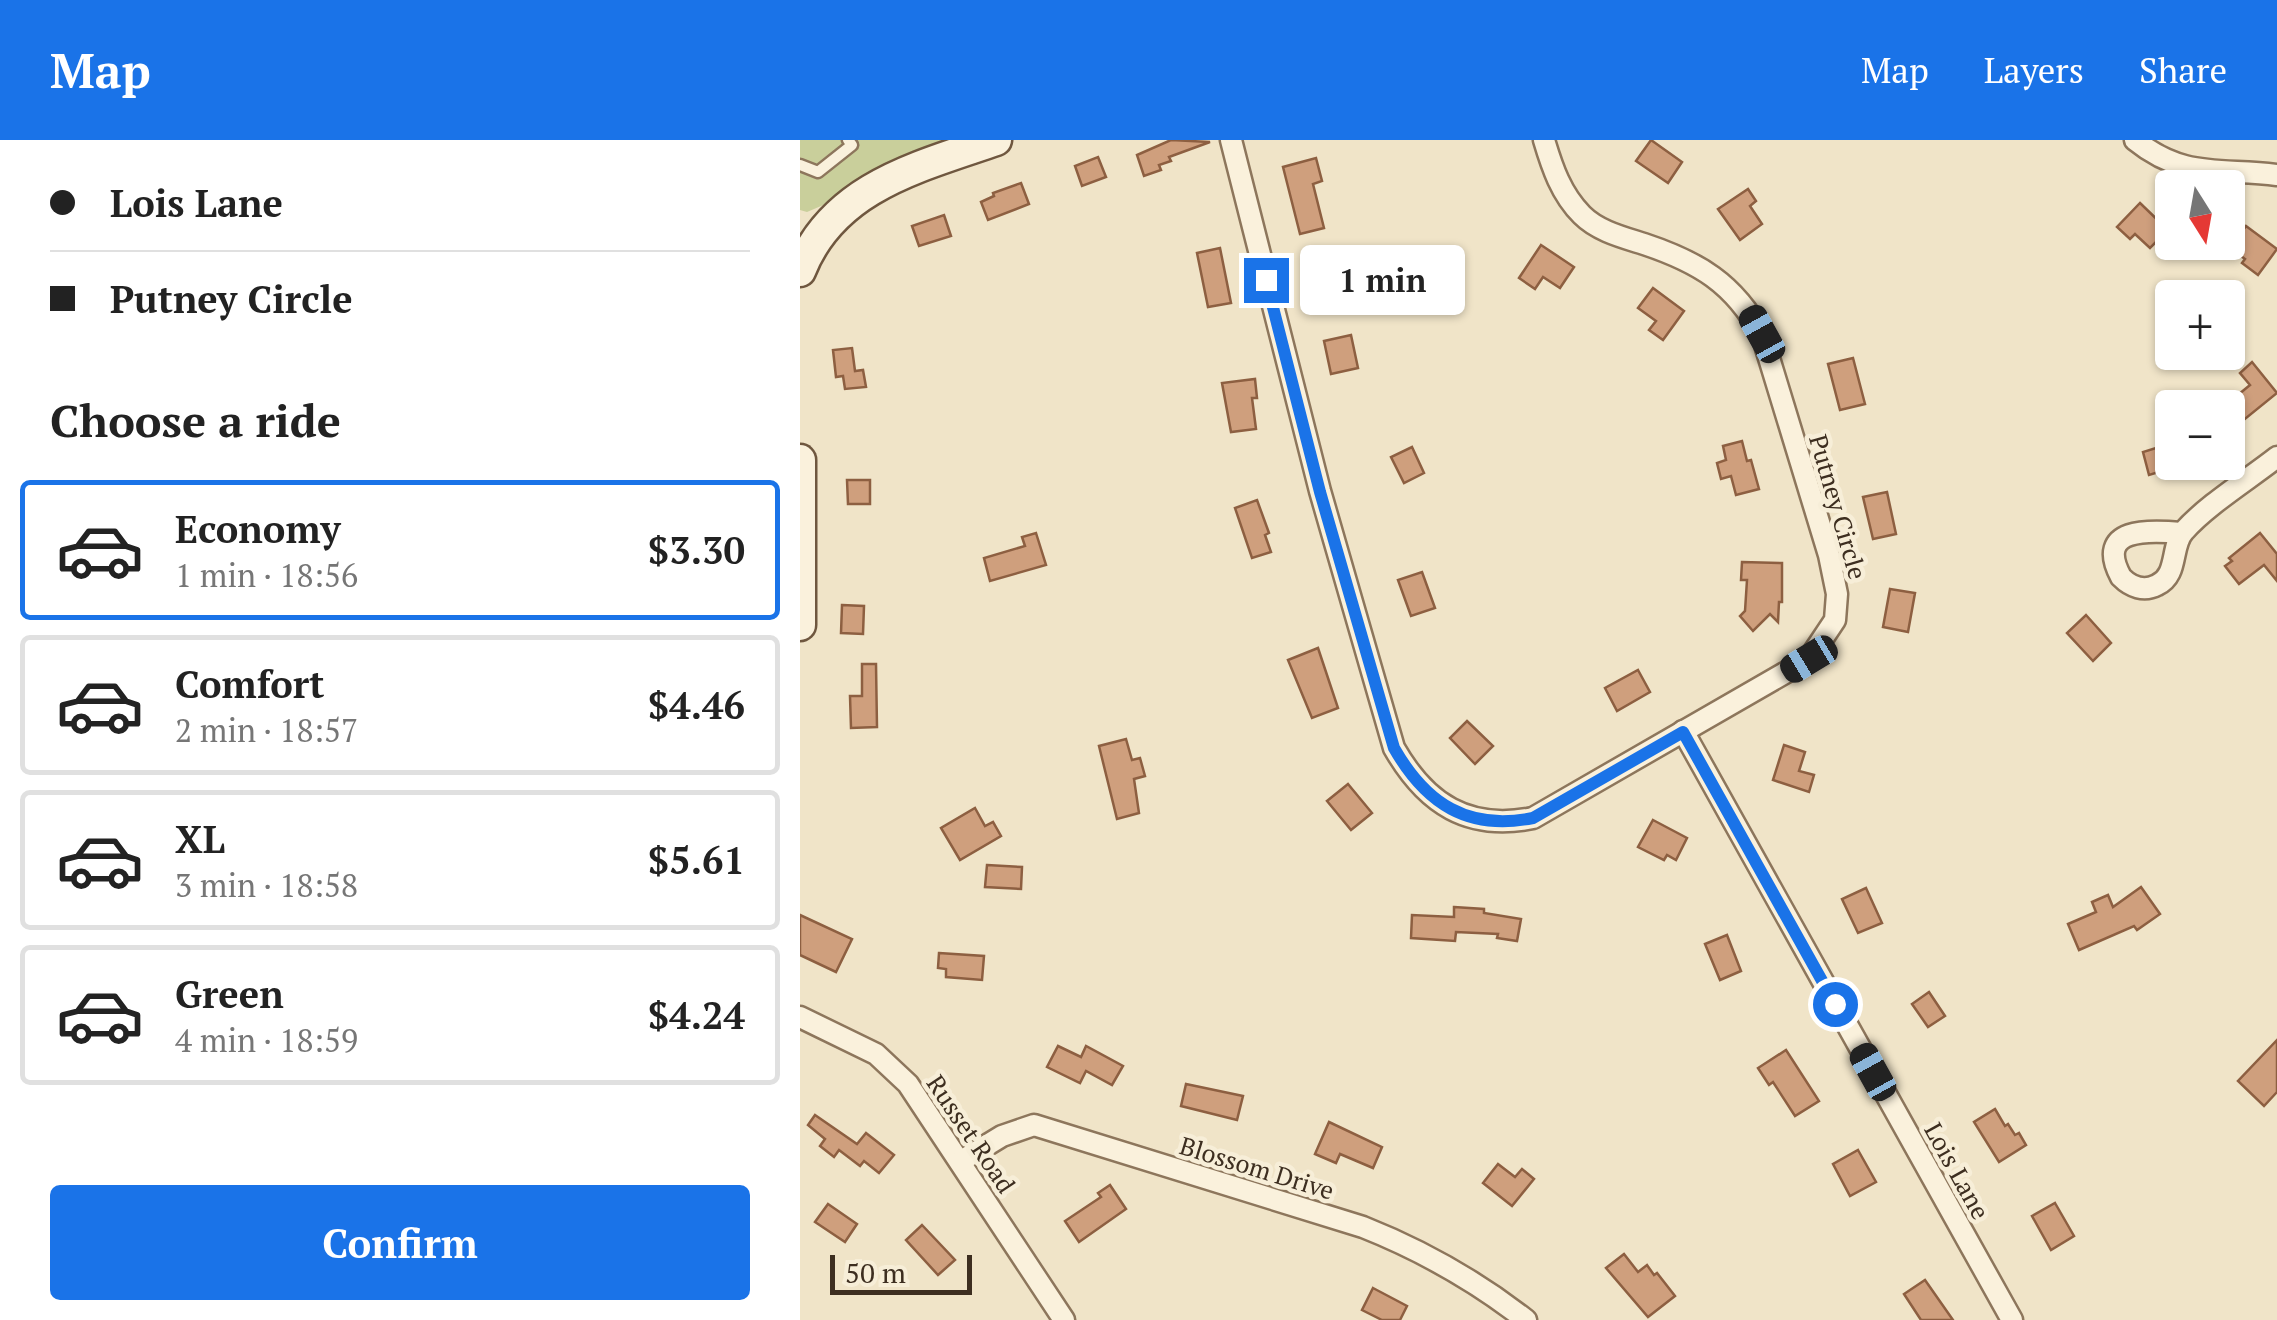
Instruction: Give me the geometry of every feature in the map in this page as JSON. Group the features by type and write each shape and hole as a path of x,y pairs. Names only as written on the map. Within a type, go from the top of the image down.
{"street":[{"path":"800,271 823,225 855,200 893,178 996,140"},
{"name":"Putney Circle","path":"1231,140 1320,492 1394,748 1404,766 1430,795 1451,810 1472,819 1512,822 1533,818 1809,659 1835,620 1837,594 1762,334 1747,307 1706,270 1677,255 1603,230 1582,216 1565,194 1544,140"},
{"path":"2134,140 2151,154 2180,167 2210,173 2277,176"},
{"path":"2181,533 2277,457"},
{"path":"800,624 801,477"},
{"name":"Lois Lane","path":"1683,732 2012,1320"},
{"name":"Russet Road","path":"800,1017 876,1054 908,1084 1064,1320"},
{"name":"Blossom Drive","path":"961,1161 1002,1136 1034,1126 1362,1227 1404,1244 1485,1290 1526,1320"}],"lane":[{"path":"800,165 818,172 852,145 848,140"}],"green space":[{"path":"800,140 976,140 807,212 800,210"}],"building":[{"path":"1171,140 1210,142 1169,157 1171,161 1159,165 1161,170 1144,176 1137,155"},
{"path":"1651,140 1682,162 1668,183 1636,161"},
{"path":"1098,157 1106,177 1082,186 1075,166"},
{"path":"1316,158 1322,181 1313,184 1324,228 1300,234 1283,167"},
{"path":"1021,183 1029,204 988,220 981,202"},
{"path":"1748,189 1756,201 1750,206 1762,224 1740,240 1718,209"},
{"path":"2140,203 2155,217 2155,243 2150,248 2135,234 2130,239 2117,227"},
{"path":"944,215 951,236 919,246 912,226"},
{"path":"2245,227 2277,249 2258,275 2242,263"},
{"path":"1541,245 1574,267 1560,288 1543,277 1535,289 1519,278"},
{"path":"1220,248 1231,303 1208,307 1197,253"},
{"path":"1653,288 1684,311 1663,340 1649,330 1656,321 1638,308"},
{"path":"1351,335 1358,368 1331,374 1324,341"},
{"path":"852,348 855,371 863,370 866,387 845,389 843,376 836,377 833,350"},
{"path":"1853,358 1865,404 1840,410 1828,364"},
{"path":"2252,362 2277,393 2245,419 2244,390 2250,385 2240,373"},
{"path":"1255,379 1257,398 1252,398 1256,429 1231,432 1222,383"},
{"path":"1742,441 1759,489 1736,495 1731,476 1721,479 1717,463 1726,460 1723,446"},
{"path":"1412,447 1424,473 1404,483 1391,457"},
{"path":"2155,448 2155,473 2149,475 2143,452"},
{"path":"847,480 870,480 870,504 848,504"},
{"path":"1887,492 1896,534 1873,539 1863,497"},
{"path":"1257,500 1269,533 1265,535 1271,552 1252,558 1235,508"},
{"path":"1036,533 1046,565 990,581 984,558 1025,546 1022,537"},
{"path":"2260,533 2277,554 2277,581 2264,565 2239,584 2225,566 2232,561 2229,558"},
{"path":"1742,562 1782,563 1778,622 1770,614 1753,631 1740,616 1745,611 1747,580 1741,580"},
{"path":"1422,572 1435,608 1411,616 1398,580"},
{"path":"1890,589 1915,593 1908,632 1883,627"},
{"path":"842,605 864,606 863,634 841,633"},
{"path":"2086,615 2111,643 2093,661 2067,633"},
{"path":"1318,648 1338,708 1312,718 1288,660"},
{"path":"862,664 876,664 877,727 851,728 850,696 862,696"},
{"path":"1638,670 1650,692 1617,711 1605,688"},
{"path":"1467,721 1493,746 1475,764 1450,738"},
{"path":"1126,739 1132,760 1140,758 1145,776 1134,779 1139,813 1117,819 1099,746"},
{"path":"1784,745 1805,752 1799,771 1814,775 1809,792 1773,780"},
{"path":"1348,784 1372,813 1351,830 1327,801"},
{"path":"975,808 985,826 993,822 1001,836 960,860 941,828"},
{"path":"1653,820 1687,838 1676,860 1667,855 1664,860 1638,847"},
{"path":"987,865 1022,867 1021,889 985,887"},
{"path":"2141,887 2160,914 2137,930 2134,926 2079,950 2068,924 2096,912 2092,902 2108,895 2113,907"},
{"path":"1866,888 1882,923 1858,933 1842,899"},
{"path":"1454,907 1484,909 1484,913 1521,919 1517,941 1497,938 1498,934 1456,932 1455,941 1411,938 1412,915 1454,917"},
{"path":"800,915 852,939 836,972 800,955"},
{"path":"1727,935 1741,971 1720,980 1705,944"},
{"path":"939,953 984,956 982,980 946,977 946,969 938,968"},
{"path":"1929,992 1945,1016 1928,1027 1912,1004"},
{"path":"2277,1040 2277,1092 2264,1106 2238,1081"},
{"path":"1058,1046 1081,1057 1086,1046 1123,1066 1112,1085 1086,1071 1080,1083 1047,1067"},
{"path":"1786,1050 1819,1101 1795,1116 1773,1082 1769,1085 1758,1068"},
{"path":"1186,1084 1243,1096 1237,1120 1181,1106"},
{"path":"1995,1109 2005,1126 2008,1124 2015,1135 2019,1133 2026,1145 1999,1162 1974,1122"},
{"path":"815,1115 857,1144 866,1133 894,1155 879,1173 864,1161 860,1166 839,1150 834,1157 820,1146 825,1139 808,1125"},
{"path":"1329,1122 1382,1147 1373,1168 1340,1154 1336,1163 1315,1154"},
{"path":"1858,1150 1876,1182 1850,1196 1833,1164"},
{"path":"1498,1164 1515,1177 1522,1169 1534,1179 1512,1206 1483,1183"},
{"path":"1110,1185 1126,1209 1079,1242 1065,1221 1101,1197 1098,1193"},
{"path":"2055,1203 2074,1236 2051,1250 2032,1216"},
{"path":"828,1204 857,1224 845,1242 815,1222"},
{"path":"922,1225 955,1260 938,1275 906,1240"},
{"path":"1624,1254 1638,1272 1647,1265 1654,1275 1657,1273 1675,1296 1648,1317 1606,1268"},
{"path":"1925,1280 1953,1320 1921,1320 1904,1294"},
{"path":"1373,1288 1407,1306 1400,1320 1382,1320 1362,1310"}],"route":[{"path":"1266,280 1320,492 1394,748 1404,766 1430,795 1451,810 1472,819 1512,822 1533,818 1683,732 1835,1004"}]}
